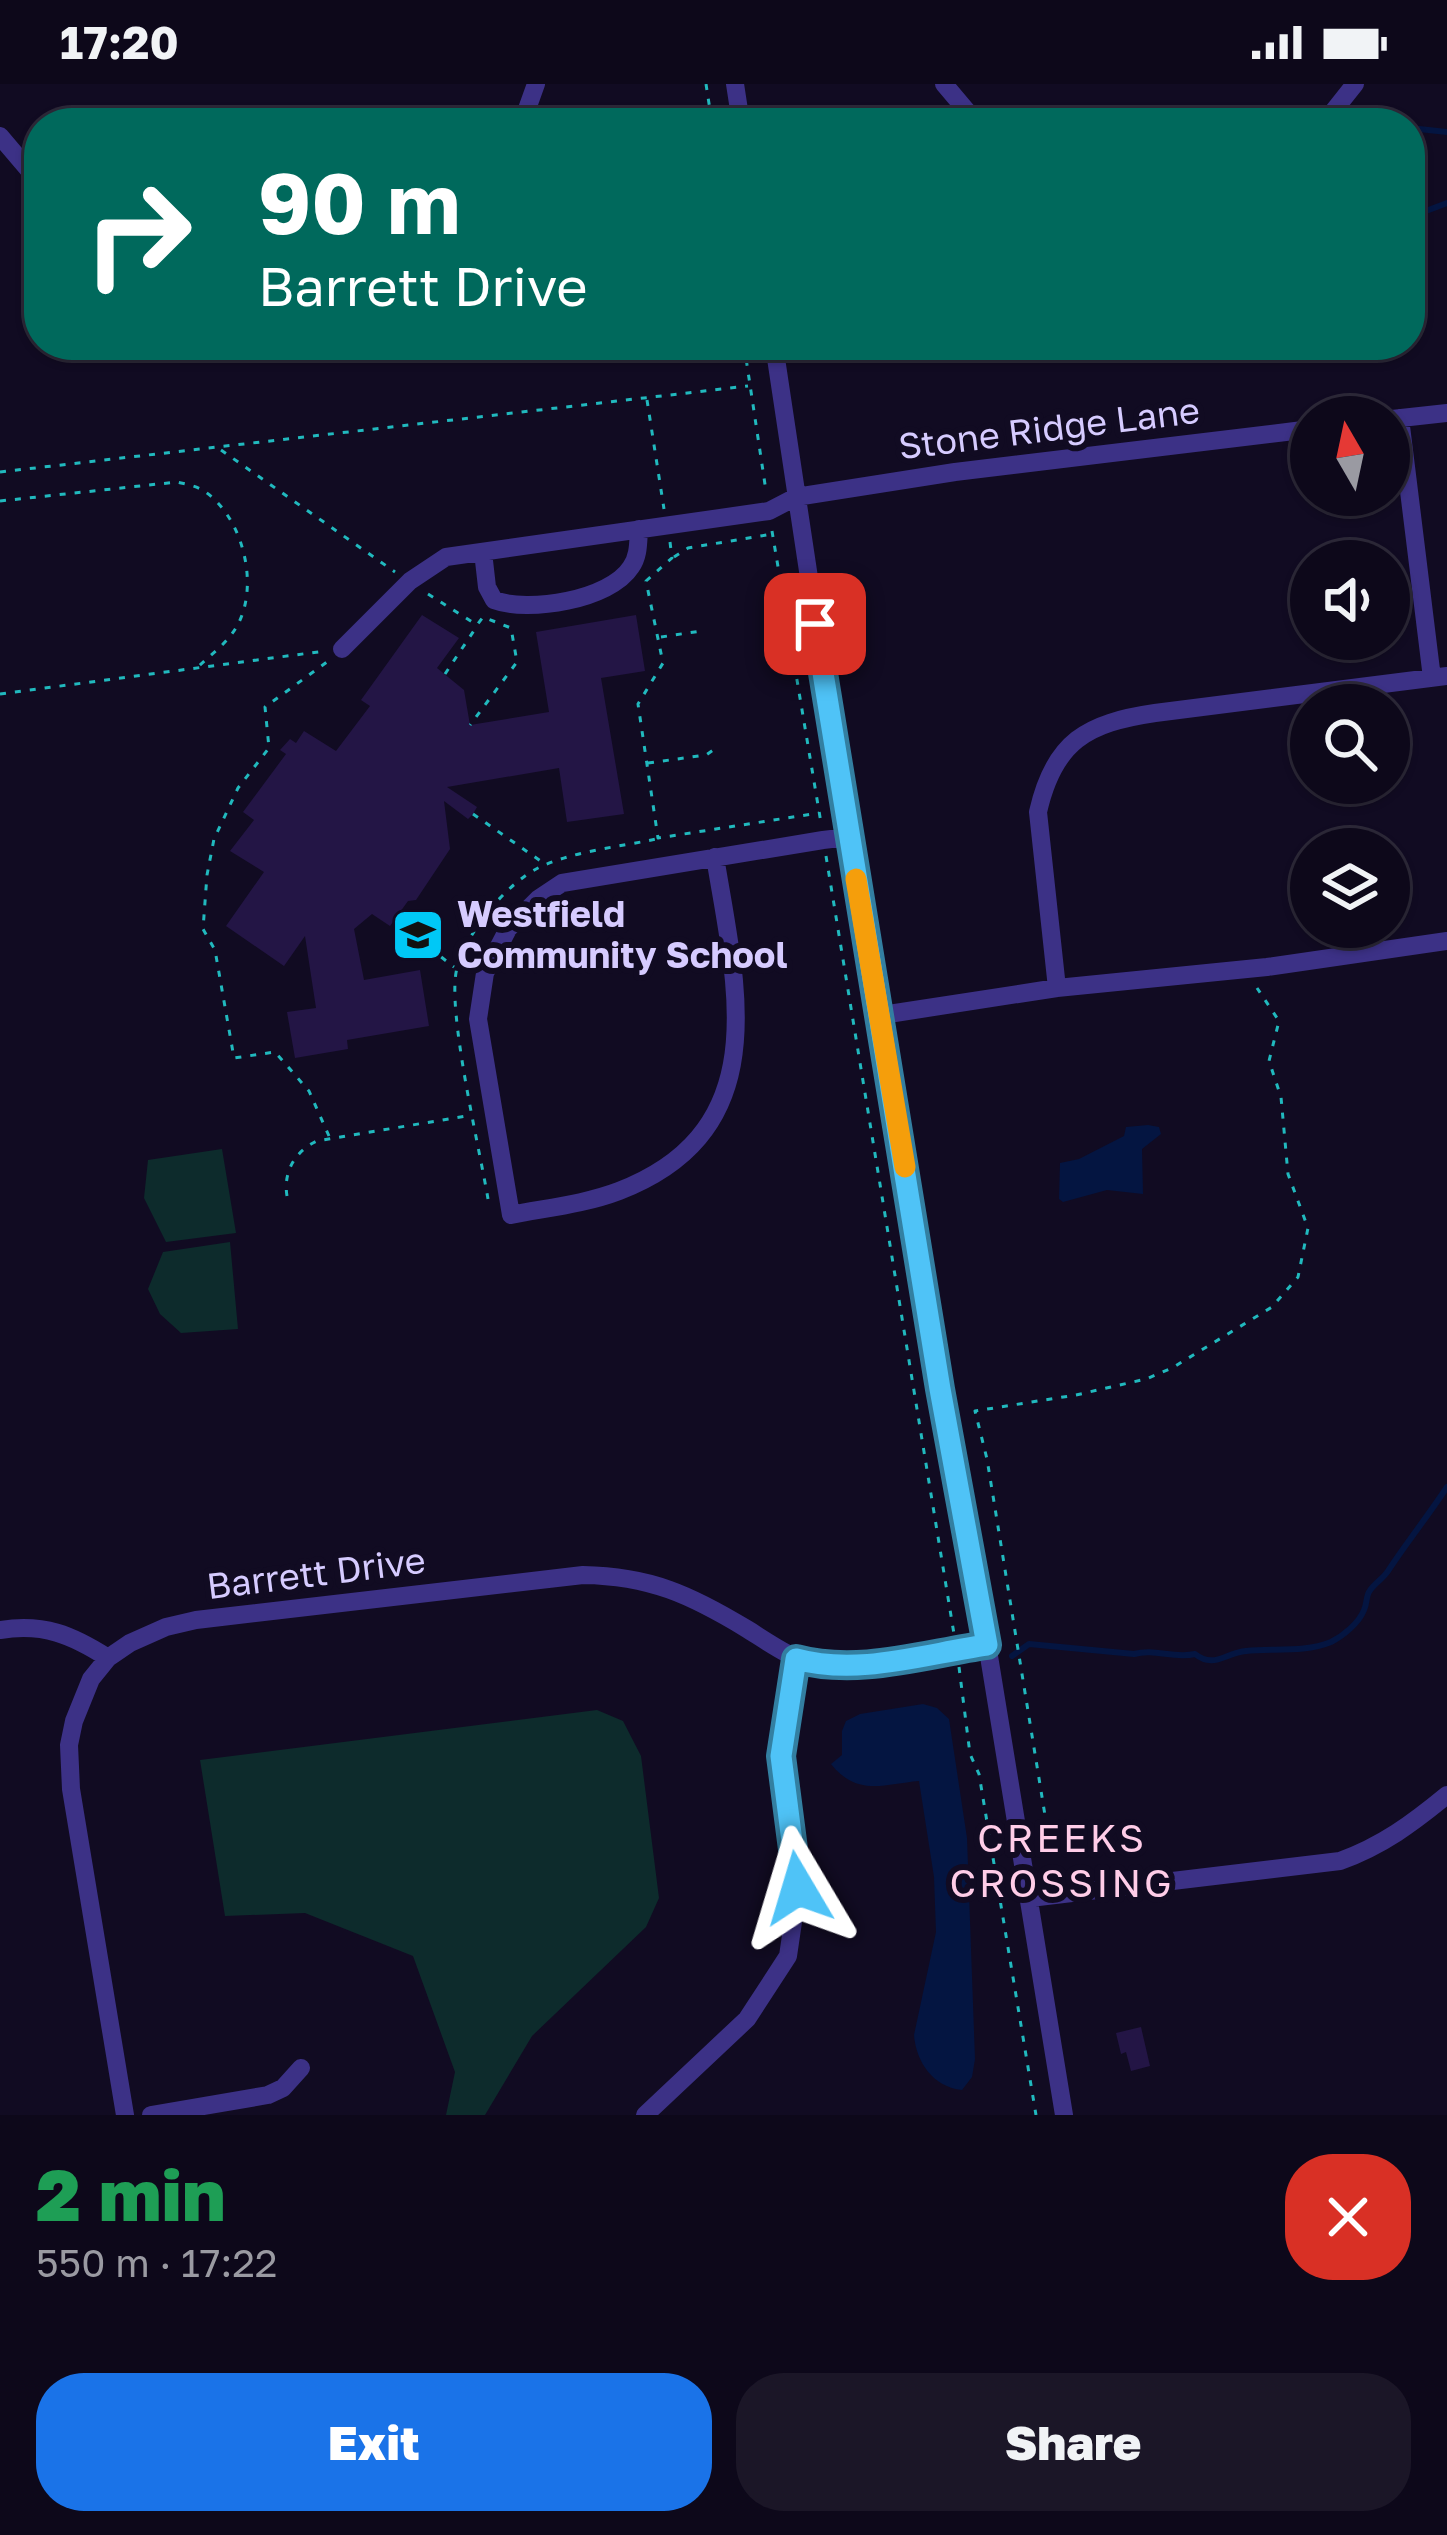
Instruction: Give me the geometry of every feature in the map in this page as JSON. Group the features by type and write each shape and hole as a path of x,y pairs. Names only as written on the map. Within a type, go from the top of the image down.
{"street":[{"path":"944,84 964,108"},
{"path":"1336,108 1355,84"},
{"path":"0,136 24,164"},
{"path":"776,360 848,837 882,1015 940,1389 1064,2115"},
{"path":"1410,417 1447,413"},
{"name":"Stone Ridge Lane","path":"342,649 429,565 446,557 769,511 796,497 955,472 1290,432"},
{"path":"1057,988 1038,812 1045,783 1060,755 1084,732 1137,716 1439,677 1410,507"},
{"path":"483,552 487,586 494,600 526,606 592,595 610,586 631,569 639,529"},
{"path":"715,856 738,1023 733,1069 710,1121 680,1154 638,1183 596,1198 511,1215 479,1034 481,989 492,955 517,918 562,883 715,856 848,837"},
{"path":"882,1015 1057,988 1406,950 1447,940"},
{"name":"Barrett Drive","path":"108,1658 130,1643 196,1620 583,1575 626,1576 660,1585 706,1604 796,1659 824,1666 987,1645"},
{"path":"0,1630 53,1629 108,1658 92,1679 74,1720 69,1767 125,2115"},
{"path":"645,2115 747,2019 788,1956 798,1888 781,1756 796,1659"},
{"path":"1030,1898 1340,1861 1369,1851 1447,1795"},
{"path":"152,2115 268,2096 302,2068"}],"path":[{"path":"745,360 769,511"},
{"path":"0,472 748,386"},
{"path":"647,398 672,558"},
{"path":"0,501 177,482 203,490 229,518 239,537 246,567 245,607 233,634 197,668"},
{"path":"658,838 638,704 663,663 646,581 688,548 773,534 957,1649 970,1754 979,1774 1036,2115"},
{"path":"445,674 477,625"},
{"path":"659,637 701,631"},
{"path":"0,694 342,649"},
{"path":"329,1136 309,1091 274,1052 234,1058 215,950 203,929 214,839 238,788 269,748 265,707 342,649"},
{"path":"646,763 706,755 719,746"},
{"path":"488,1198 456,1006 457,969 473,935 505,895 546,865 658,838 820,813"},
{"path":"473,814 546,865"},
{"path":"394,920 457,969"},
{"path":"1049,1846 975,1411 1076,1396 1172,1368 1272,1307 1298,1277 1308,1228 1288,1174 1281,1097 1269,1061 1280,1021 1258,993 1253,968"},
{"path":"287,1196 286,1175 306,1146 329,1136 473,1115"}],"green space":[{"path":"222,1149 236,1233 166,1242 144,1198 148,1160"},
{"path":"230,1242 238,1329 181,1333 160,1314 148,1289 163,1252"},
{"path":"597,1710 623,1721 641,1756 659,1898 646,1927 532,2036 485,2115 446,2115 455,2072 413,1956 305,1913 225,1916 200,1760"}],"water":[{"path":"1126,1127 1159,1127 1161,1134 1142,1149 1143,1194 1107,1190 1063,1202 1059,1199 1060,1163 1079,1159 1124,1136"},
{"path":"923,1704 949,1719 967,1838 975,2059 972,2077 962,2090 943,2084 928,2071 914,2035 936,1932 934,1877 919,1781 861,1785 831,1764 842,1755 846,1721 860,1714"}],"building":[{"path":"422,615 459,638 437,668 464,690 470,725 549,712 536,632 636,615 645,671 601,678 624,814 567,822 559,768 447,787 477,807 473,814 468,819 444,801 450,849 416,900 408,901 390,926 372,914 354,929 364,980 420,970 429,1026 347,1040 348,1049 295,1058 287,1012 316,1008 305,936 284,966 226,926 264,872 230,851 254,820 243,812 286,754 280,750 290,739 296,743 304,731 336,751 370,706 361,700"},
{"path":"1141,2027 1150,2066 1131,2071 1116,2033"}],"waterway":[{"path":"1425,130 1447,132"},
{"path":"1425,211 1447,203"},
{"path":"1012,1656 1029,1644 1134,1654 1195,1654 1214,1660 1246,1651 1300,1649 1331,1642 1358,1620 1371,1589 1447,1487"}],"slow traffic":[{"path":"856,879 905,1167"}],"place":[{"name":"Westfield Community School","path":"418,935"}],"district":[{"name":"CREEKS CROSSING","path":"1062,1860"}],"route":[{"path":"798,1888 781,1756 796,1659 851,1666 987,1645 940,1389 815,624"}]}
